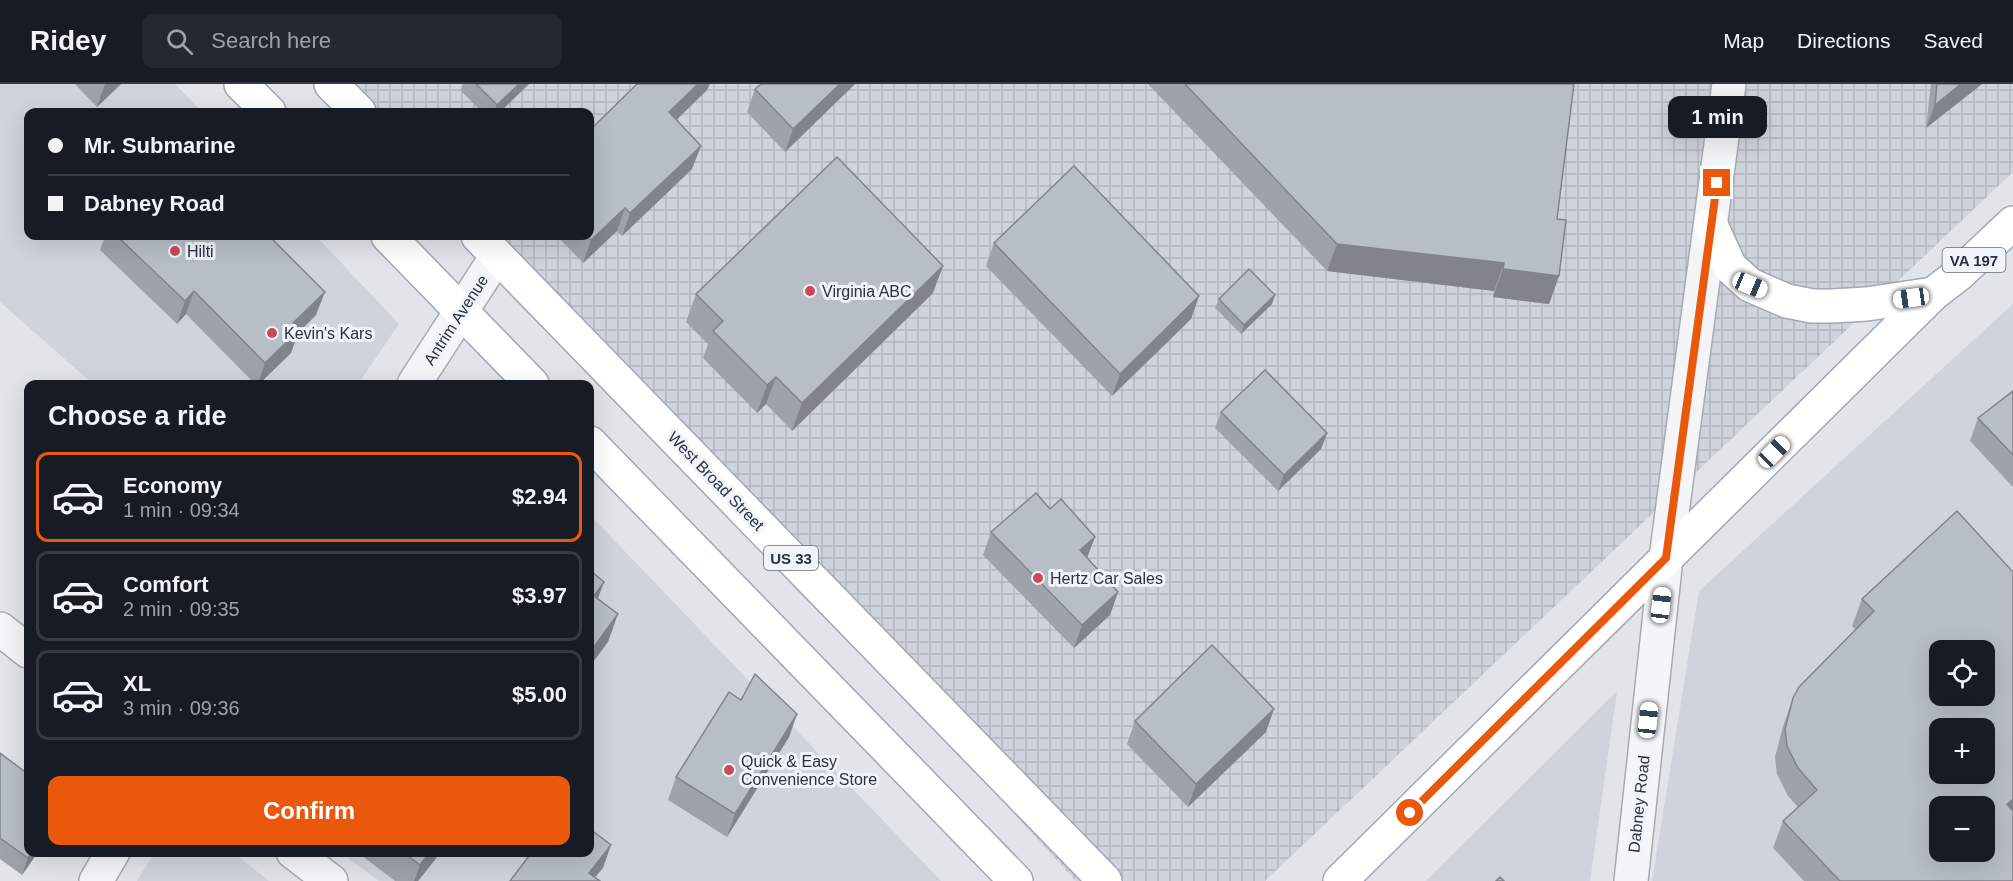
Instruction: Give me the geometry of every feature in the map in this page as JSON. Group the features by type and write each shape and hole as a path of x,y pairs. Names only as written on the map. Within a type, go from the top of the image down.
{"main road":[{"path":"241,84 265,108"},
{"path":"331,84 355,108"},
{"name":"VA 197","path":"1340,881 1932,294 1959,274 2013,223"},
{"path":"1711,225 1730,267 1750,285 1787,301 1812,306 1832,306 1867,304 1932,294"},
{"path":"392,240 528,380"},
{"name":"West Broad Street","path":"488,246 1105,881"},
{"path":"594,446 1016,881"}],"street":[{"name":"Dabney Road","path":"1630,881 1666,558 1729,84"},
{"name":"Antrim Avenue","path":"417,380 461,311 488,246"},
{"path":"0,629 24,648"},
{"path":"96,881 110,857"},
{"path":"300,857 331,881"}],"shaded area":[{"path":"0,84 175,84 198,108 24,108 24,240 320,240 399,324 361,380 88,380 0,302"},
{"path":"343,84 2013,84 2013,172 1265,881 1076,881 486,240 594,240 594,108 365,108"},
{"path":"2013,304 2013,881 1652,881 1699,591"},
{"path":"594,519 941,881 379,881 347,857 594,857"},
{"path":"1617,691 1590,881 1426,881"},
{"path":"152,857 239,857 269,881 137,881"}],"building":[{"path":"476,84 519,84 497,105"},
{"path":"637,84 698,84 669,112 701,146 630,213 625,208 594,237 594,126"},
{"path":"761,84 840,84 793,129 755,89"},
{"path":"1185,84 1574,84 1557,219 1566,220 1559,276 1503,269 1504,263 1337,244"},
{"path":"1937,84 1961,84 1935,105"},
{"path":"837,157 943,266 802,403 776,377 767,385 713,331 723,321 696,294"},
{"path":"1074,166 1199,296 1120,374 994,243"},
{"path":"121,240 273,240 325,292 293,323 299,330 265,363 194,291 185,301"},
{"path":"1249,269 1275,295 1244,325 1219,299"},
{"path":"1265,370 1327,433 1284,475 1221,412"},
{"path":"2013,391 2013,455 1978,418"},
{"path":"1036,493 1050,509 1061,499 1095,537 1080,550 1118,592 1082,625 991,532"},
{"path":"1957,511 2013,572 2013,799 2007,804 2013,811 2013,881 1840,881 1783,821 1817,790 1798,768 1787,746 1785,729 1793,698 1799,687 1874,611 1862,599"},
{"path":"594,573 604,582 594,596"},
{"path":"594,596 618,614 594,647"},
{"path":"1212,645 1274,709 1196,784 1135,721"},
{"path":"755,674 797,714 735,814 676,777 729,692 741,700"},
{"path":"0,753 24,771 24,855 0,838"},
{"path":"594,832 611,845 589,873 600,881 510,881 528,857 594,857"},
{"path":"410,857 426,857 420,865"}],"place":[{"name":"Hilti","path":"175,251"},
{"name":"Virginia ABC","path":"810,291"},
{"name":"Kevin's Kars","path":"272,333"},
{"name":"Hertz Car Sales","path":"1038,578"},
{"name":"Quick & Easy Convenience Store","path":"729,770"}],"route":[{"path":"1410,813 1666,558 1717,183"}]}
